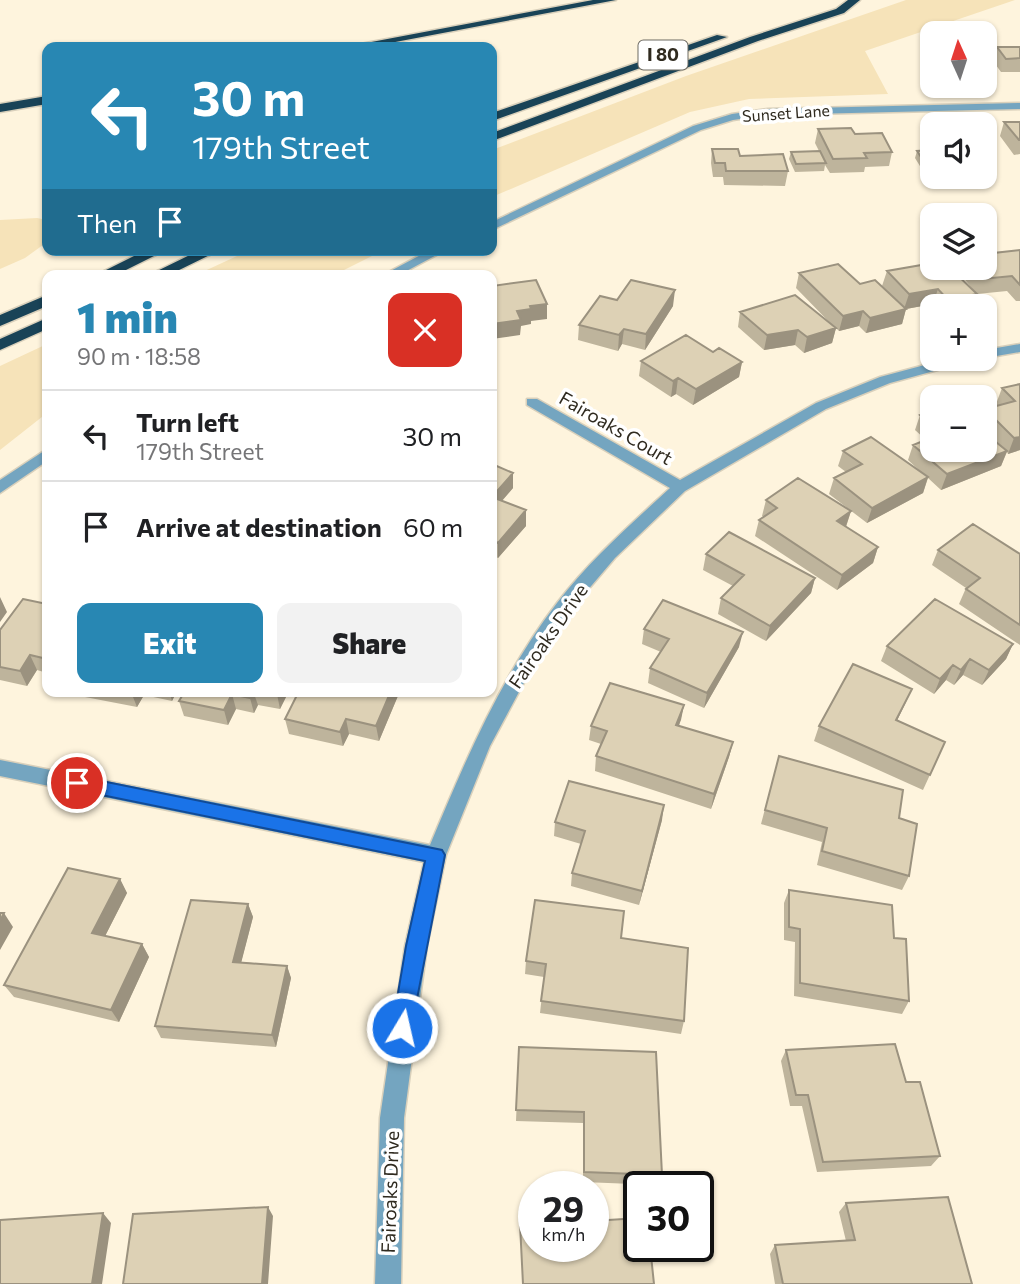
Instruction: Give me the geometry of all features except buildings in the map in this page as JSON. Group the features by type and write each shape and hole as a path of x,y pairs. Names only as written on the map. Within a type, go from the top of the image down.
{"highway":[{"path":"379,42 611,0"},
{"name":"I 80","path":"497,115 645,61 836,0"},
{"path":"497,135 754,39 840,11 855,0"},
{"path":"0,108 42,101"},
{"path":"114,270 146,256"},
{"path":"167,270 199,256"},
{"path":"0,321 42,302"},
{"path":"0,345 42,325"}],"street":[{"name":"Sunset Lane","path":"497,224 696,128 732,117 804,110 1020,106"},
{"path":"399,270 428,256"},
{"path":"997,352 1020,348"},
{"name":"Fairoaks Drive","path":"388,1284 394,1105 416,946 436,855 481,745 521,672 563,608 609,554 680,487 821,406 885,380 920,370"},
{"name":"Fairoaks Court","path":"532,402 680,487"},
{"path":"0,488 42,458"},
{"path":"0,768 436,855"}],"shaded area":[{"path":"906,0 1015,0 953,21 920,21 920,32 865,51 888,94 749,99 690,112 497,195 497,148 686,76"},
{"path":"42,219 42,246 25,258 0,269 0,220"},
{"path":"237,256 372,256 344,270 207,270"},
{"path":"42,346 42,417 0,450 0,366"}],"route":[{"path":"77,783 436,855 402,1028"}]}
